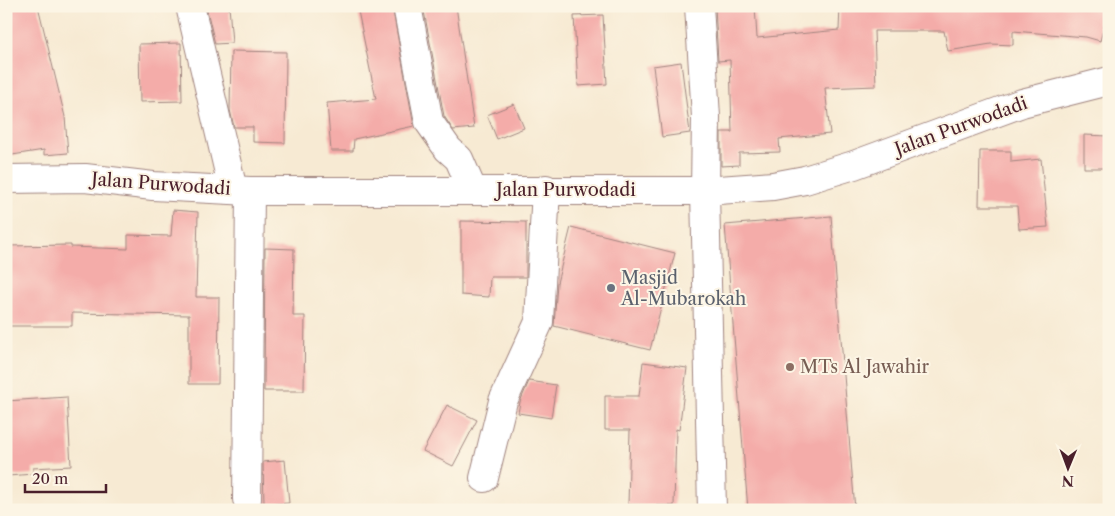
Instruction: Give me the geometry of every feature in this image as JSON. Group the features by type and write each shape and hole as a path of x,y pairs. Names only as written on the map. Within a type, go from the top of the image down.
{"street":[{"path":"190,6 242,190 246,499"},
{"path":"407,6 429,122 463,166 472,189"},
{"path":"699,6 706,116 705,191 712,510"},
{"name":"Jalan Purwodadi","path":"6,179 85,178 153,186 242,190 705,191 773,186 805,180 854,165 1022,103 1109,81"},
{"path":"484,478 503,401 539,322 546,190"}],"building":[{"path":"6,6 38,6 65,117 68,153 44,155 44,150 6,156"},
{"path":"206,6 229,6 232,43 215,44"},
{"path":"357,6 392,6 414,126 354,139 353,151 331,151 327,103 376,99"},
{"path":"423,6 456,6 474,128 453,130 444,116"},
{"path":"715,6 755,6 757,38 839,30 840,6 1109,6 1109,9 1100,41 1086,37 1013,31 1013,45 991,44 948,51 944,31 874,31 876,86 825,88 830,134 779,139 780,152 739,153 739,165 721,166 721,132 732,132 730,60 718,61"},
{"path":"603,15 607,84 578,86 574,16"},
{"path":"181,43 182,101 140,102 139,44"},
{"path":"231,51 286,52 285,143 253,142 253,127 234,127 230,110"},
{"path":"681,62 690,133 662,137 653,66"},
{"path":"514,104 524,128 497,139 487,115"},
{"path":"1084,135 1109,136 1109,168 1084,168"},
{"path":"980,151 1011,151 1011,162 1041,159 1048,227 1019,229 1017,206 979,206"},
{"path":"173,210 198,212 196,297 219,297 218,384 189,384 189,315 72,313 72,326 6,326 6,246 71,245 71,247 128,249 128,235 171,236"},
{"name":"MTs Al Jawahir","path":"831,216 855,510 748,510 725,225"},
{"path":"461,221 526,222 526,277 490,277 489,297 461,295"},
{"name":"Masjid Al-Mubarokah","path":"571,227 675,253 650,350 554,326 557,283"},
{"path":"265,248 294,249 293,316 305,316 304,391 264,391"},
{"path":"643,362 687,368 679,430 676,429 674,506 628,505 630,430 605,430 605,396 639,396"},
{"path":"529,381 556,385 551,418 518,413 520,402"},
{"path":"67,397 71,466 33,468 33,474 8,476 6,401"},
{"path":"447,405 477,420 453,466 423,451"},
{"path":"285,460 289,503 264,505 263,462"}],"place":[{"name":"Masjid Al-Mubarokah","path":"611,288"},
{"name":"MTs Al Jawahir","path":"790,367"}]}
